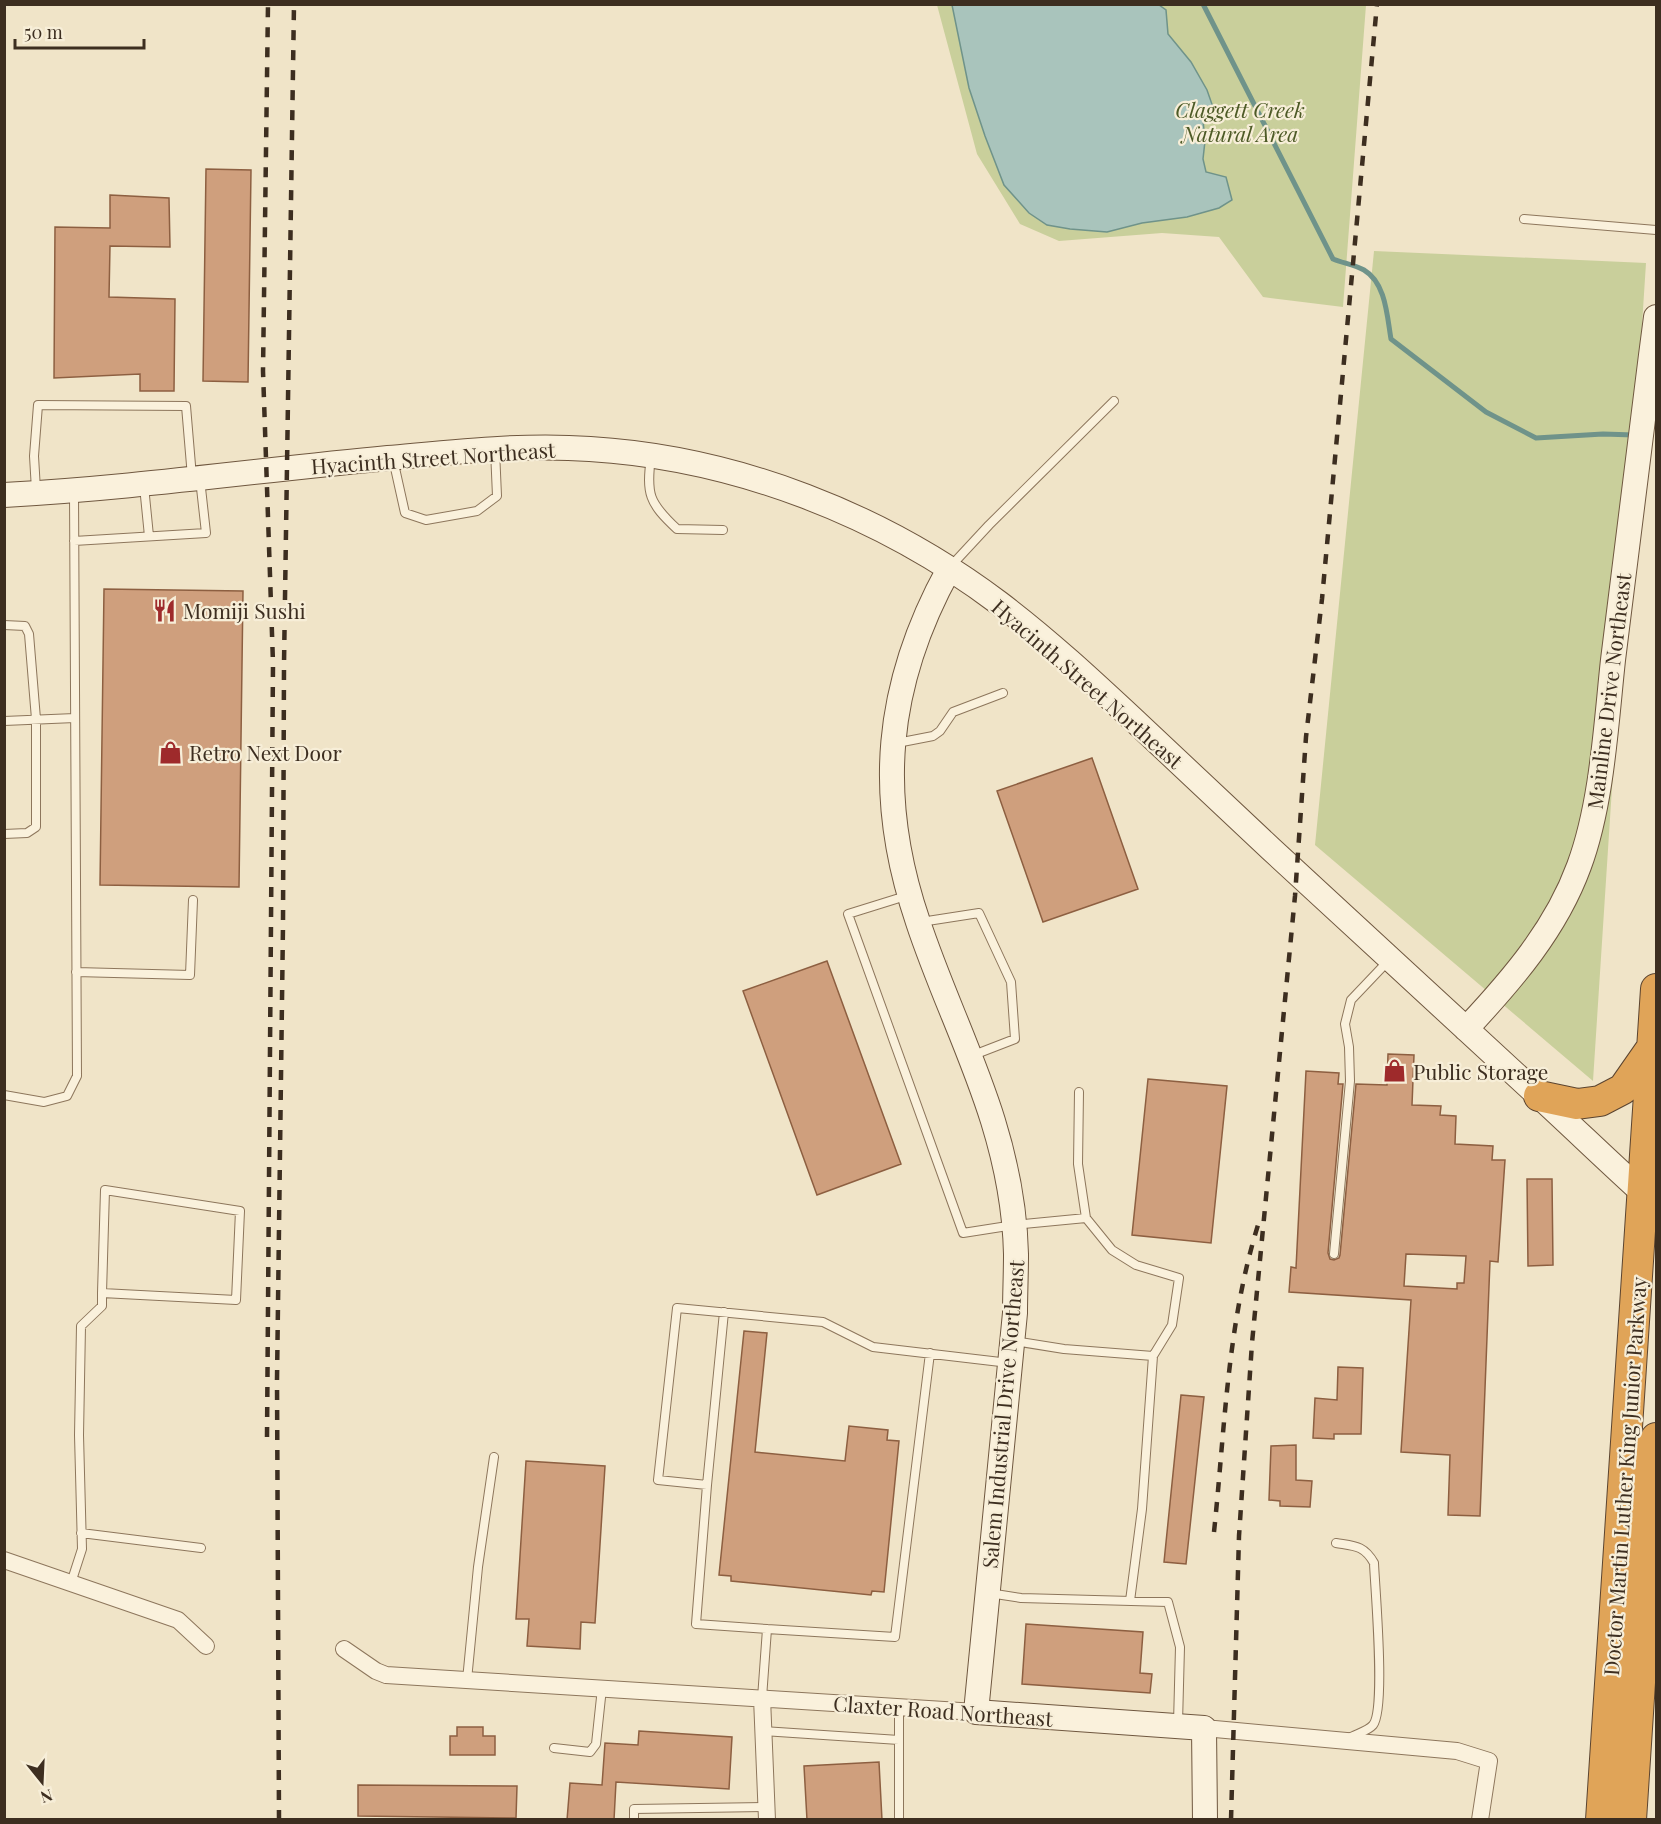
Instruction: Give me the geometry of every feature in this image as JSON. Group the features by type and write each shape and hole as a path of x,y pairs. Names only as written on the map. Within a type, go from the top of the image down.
{"highway":[{"name":"Doctor Martin Luther King Junior Parkway","path":"1601,1820 1650,1199 1656,989"},
{"path":"1539,1096 1577,1104 1600,1101 1623,1089 1653,1046"},
{"name":"Doctor Martin Luther King Junior Parkway","path":"1631,1820 1656,1438"}],"street":[{"name":"Mainline Drive Northeast","path":"1466,1029 1503,990 1533,952 1562,906 1580,865 1592,820 1600,768 1656,317"},
{"name":"Hyacinth Street Northeast","path":"4,495 495,449 590,449 704,465 803,495 846,513 949,568 998,602 1089,678 1650,1199"},
{"name":"Salem Industrial Drive Northeast","path":"949,568 929,605 905,671 898,702 893,744 892,799 897,843 909,895 971,1056 993,1122 1004,1161 1014,1225 1016,1253 1011,1352 976,1713"},
{"path":"4,1560 178,1620 207,1646"},
{"name":"Claxter Road Northeast","path":"344,1649 376,1671 386,1675 1178,1726 1457,1751 1489,1761 1480,1820"},
{"path":"762,1698 767,1813"},
{"path":"1204,1728 1205,1820"}],"lane":[{"path":"1524,219 1656,230"},
{"path":"949,568 1114,401"},
{"path":"36,493 34,456 38,405 186,406 206,533 74,541"},
{"path":"393,458 405,513 426,520 477,511 497,496 495,449"},
{"path":"651,456 647,483 657,511 676,529 723,530"},
{"path":"144,483 149,536"},
{"path":"4,1095 44,1102 67,1096 77,1076 74,490"},
{"path":"4,625 25,626 29,634 36,719 36,827 27,833 4,834"},
{"path":"893,744 933,736 940,731 953,712 1004,693"},
{"path":"4,720 75,718"},
{"path":"909,895 848,914 963,1233 1086,1218"},
{"path":"76,972 190,975 193,900"},
{"path":"918,923 979,913 1011,982 1016,1039 971,1056"},
{"path":"1334,1254 1350,1081 1345,1024 1351,1000 1390,959"},
{"path":"1079,1092 1078,1164 1086,1218 1112,1250 1136,1265 1179,1278 1172,1325 1153,1356 1142,1509 1130,1601"},
{"path":"71,1583 82,1549 79,1435 81,1326 102,1306 102,1293 105,1190 240,1211 236,1300 102,1293"},
{"path":"707,1485 658,1480 677,1308 823,1322 873,1347 930,1353 1064,1349 1153,1356"},
{"path":"724,1312 696,1624 895,1637 930,1353"},
{"path":"467,1680 478,1567 494,1457"},
{"path":"81,1533 201,1548"},
{"path":"1336,1543 1358,1546 1369,1554 1374,1563 1379,1682 1378,1715 1373,1725 1344,1740"},
{"path":"987,1593 1021,1598 1168,1602 1180,1647 1178,1726"},
{"path":"762,1698 767,1629"},
{"path":"554,1748 590,1752 596,1744 602,1688"},
{"path":"899,1707 899,1820"},
{"path":"763,1731 899,1740"},
{"path":"634,1820 634,1809 767,1813"}],"green space":[{"name":"Claggett Creek Natural Area","path":"937,5 1366,5 1343,307 1263,297 1219,237 1162,233 1059,241 1020,224 977,154"},
{"path":"1374,251 1646,263 1593,1081 1315,845"}],"water":[{"path":"952,5 1159,5 1166,10 1168,34 1191,62 1207,90 1214,110 1203,120 1205,141 1203,159 1206,172 1226,177 1232,200 1219,208 1187,217 1142,223 1107,232 1047,225 1029,213 1004,185 985,136 969,88"}],"building":[{"path":"206,169 251,170 248,382 203,381"},
{"path":"110,195 169,198 170,247 110,246 109,297 175,299 174,391 140,391 140,374 54,378 55,227 110,228"},
{"path":"104,589 243,591 239,887 100,885"},
{"path":"1092,758 1138,889 1043,922 997,791"},
{"path":"827,961 901,1164 817,1195 743,991"},
{"path":"1388,1054 1414,1055 1412,1105 1441,1106 1440,1115 1456,1116 1455,1144 1493,1146 1492,1160 1505,1160 1498,1262 1490,1261 1480,1516 1448,1515 1450,1455 1401,1452 1411,1300 1289,1292 1291,1267 1296,1268 1306,1071 1339,1073 1338,1084 1343,1084 1328,1253 1330,1259 1334,1260 1340,1255 1356,1084 1387,1085","holes":["1406,1254 1466,1256 1464,1283 1457,1283 1457,1289 1404,1286"]},
{"path":"1148,1079 1227,1086 1211,1243 1132,1235"},
{"path":"1527,1179 1552,1179 1553,1265 1528,1266"},
{"path":"744,1331 767,1333 755,1452 845,1461 849,1426 888,1430 887,1440 899,1441 884,1592 872,1591 871,1595 731,1581 731,1576 719,1575"},
{"path":"1338,1367 1363,1368 1361,1434 1334,1434 1334,1439 1313,1438 1315,1398 1337,1400"},
{"path":"1181,1395 1204,1397 1186,1564 1164,1562"},
{"path":"1296,1445 1296,1480 1312,1481 1310,1507 1280,1506 1280,1501 1269,1500 1271,1446"},
{"path":"526,1461 605,1466 595,1623 581,1622 580,1649 527,1646 529,1619 516,1619"},
{"path":"1026,1624 1143,1632 1140,1673 1152,1674 1150,1693 1022,1684"},
{"path":"457,1727 483,1727 483,1736 495,1736 495,1755 450,1755 450,1736 457,1736"},
{"path":"639,1731 732,1737 729,1789 616,1782 614,1820 567,1820 570,1783 602,1785 605,1743 638,1745"},
{"path":"879,1762 882,1820 807,1820 804,1766"},
{"path":"358,1785 517,1786 516,1818 358,1816"}],"waterway":[{"path":"1203,4 1333,259 1364,270 1377,283 1384,301 1391,339 1486,412 1536,438 1603,434 1634,435"}],"railway":[{"path":"267,1437 273,663 263,371 268,4"},
{"path":"279,1820 277,1380 284,664 294,4"},
{"path":"1231,1820 1239,1536 1252,1343 1295,896 1306,737 1322,599 1377,4"},
{"path":"1214,1532 1233,1339 1258,1225"}],"place":[{"name":"Momiji Sushi","path":"165,610"},
{"name":"Retro Next Door","path":"171,752"},
{"name":"Public Storage","path":"1395,1071"}]}
